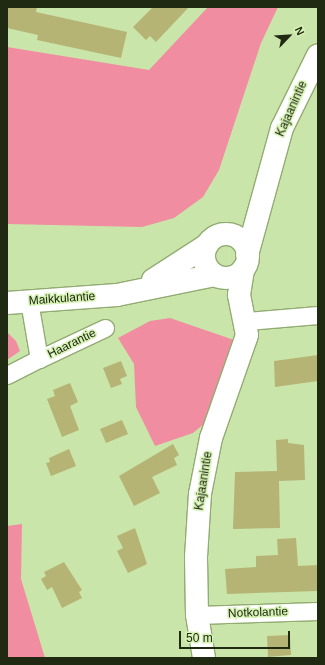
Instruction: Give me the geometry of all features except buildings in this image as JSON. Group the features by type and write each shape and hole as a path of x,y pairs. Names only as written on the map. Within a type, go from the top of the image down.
{"main road":[{"name":"Kajaanintie","path":"204,658 198,615 196,557 200,494 211,438 247,335 245,315 239,294 245,262 271,165 282,128 318,55"},
{"name":"Kajaanintie","path":"212,240 240,219 258,196 271,165"},
{"path":"218,276 231,277 245,262 240,239 212,240 206,264 218,276 245,315"},
{"name":"Maikkulantie","path":"117,295 165,274 212,240"},
{"name":"Maikkulantie","path":"7,302 117,295 218,276"}],"street":[{"name":"Haarantie","path":"29,301 39,359"},
{"path":"245,315 318,315"},
{"name":"Haarantie","path":"7,375 105,328"},
{"name":"Notkolantie","path":"198,615 318,611"}],"shaded area":[{"path":"208,7 278,7 261,43 219,170 203,197 174,218 142,227 7,224 7,47 149,70"},
{"path":"170,318 234,340 204,424 193,433 155,446 136,407 134,364 118,338 150,321"},
{"path":"7,332 16,341 20,351 7,360"},
{"path":"22,524 21,579 45,658 7,658 7,526"}]}
